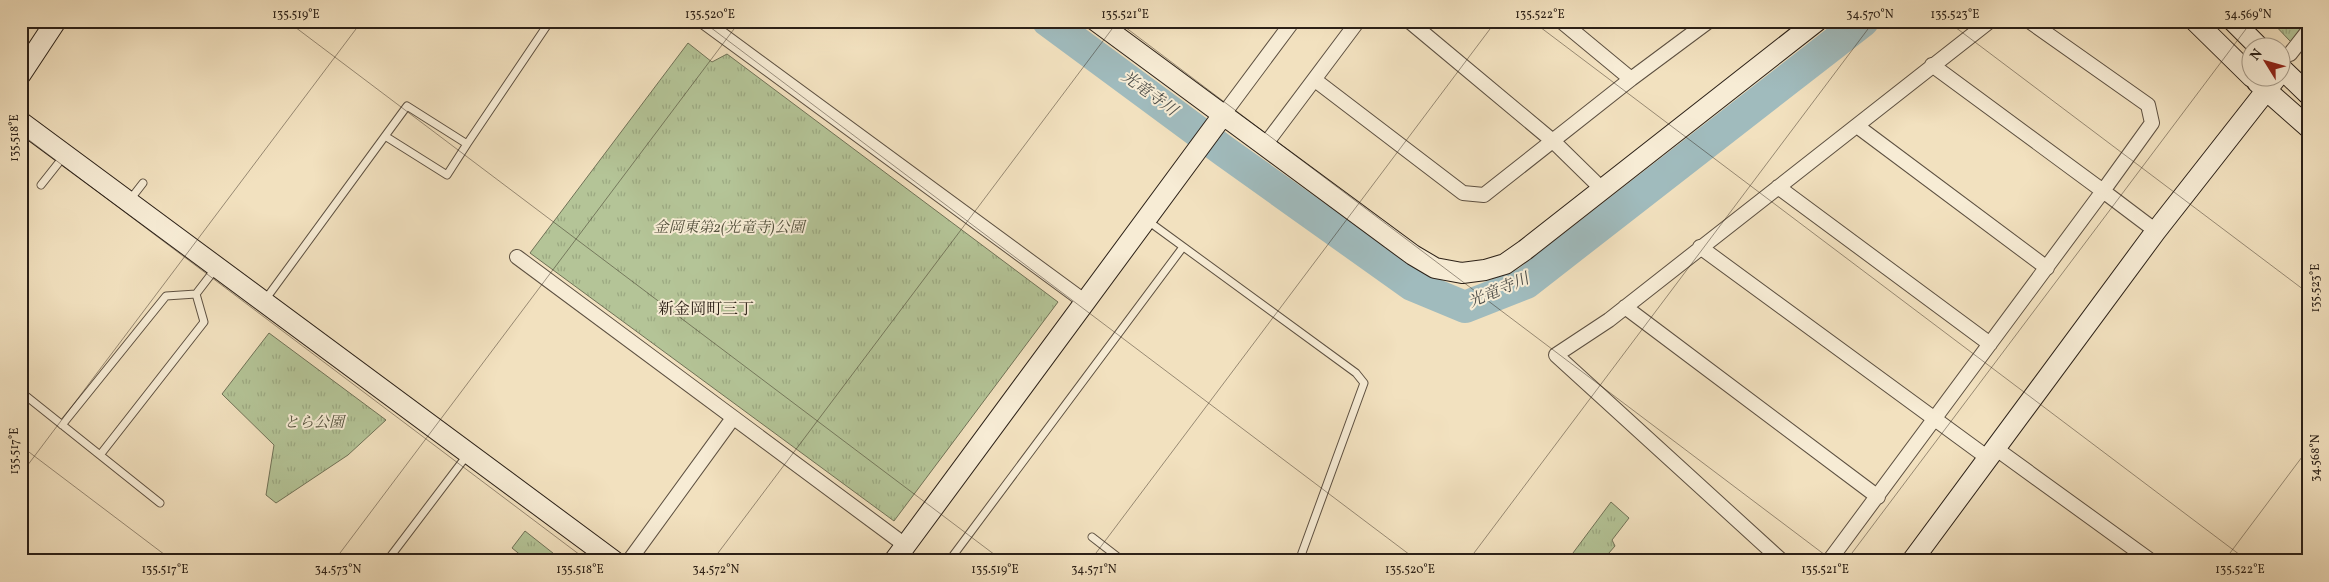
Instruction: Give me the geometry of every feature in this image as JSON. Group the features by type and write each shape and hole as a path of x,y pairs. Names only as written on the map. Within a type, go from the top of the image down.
{"street":[{"path":"21,74 56,21"},
{"path":"703,21 1084,301"},
{"path":"1096,21 1218,122 1265,145 1413,256 1435,268 1462,272 1485,270 1505,264 1603,190 1817,21"},
{"path":"517,257 733,418 899,553 1293,21"},
{"path":"1265,145 1358,21"},
{"path":"1409,21 1554,142 1603,190"},
{"path":"1561,21 1631,79"},
{"path":"1782,561 1556,355 1625,307 1990,21"},
{"path":"1828,561 1878,497 2152,123 2148,105 2029,21"},
{"path":"2195,21 2242,52"},
{"path":"2233,21 2250,38"},
{"path":"1315,80 1463,192 1484,195 1554,142 1631,79 1707,22"},
{"path":"2292,50 2308,31"},
{"path":"1932,65 2156,231"},
{"path":"2292,84 2308,94"},
{"path":"1912,561 2262,88"},
{"path":"2283,88 2308,127"},
{"path":"21,122 614,561"},
{"path":"1857,126 2047,268"},
{"path":"1778,186 1990,344"},
{"path":"1700,247 1934,420 1991,453 2151,561"},
{"path":"1625,307 1878,497"},
{"path":"629,561 733,418"}],"lane":[{"path":"385,136 447,175 550,21"},
{"path":"265,301 407,106 467,144"},
{"path":"41,185 66,154"},
{"path":"129,201 143,183"},
{"path":"1145,219 1356,373 1364,382 1299,561"},
{"path":"949,561 1182,247"},
{"path":"62,425 166,296 196,294 217,266"},
{"path":"100,455 204,322 196,294"},
{"path":"21,392 160,503"},
{"path":"387,561 468,454"},
{"path":"1092,537 1123,561"}],"green space":[{"path":"2271,21 2308,21 2308,60 2292,43 2292,38 2287,38"},
{"name":"金岡東第2(光竜寺)公園","path":"688,43 712,62 727,54 1058,302 894,521 530,253"},
{"name":"とら公園","path":"269,333 386,420 348,455 276,503 266,495 274,445 222,394"},
{"path":"1611,502 1629,518 1612,540 1615,546 1602,561 1567,561"},
{"path":"525,531 563,561 528,561 512,548"}],"waterway":[{"name":"光竜寺川","path":"1048,21 1224,151 1412,285 1465,307 1526,283 1863,21"}],"district":[{"name":"新金岡町三丁","path":"706,310"}]}
